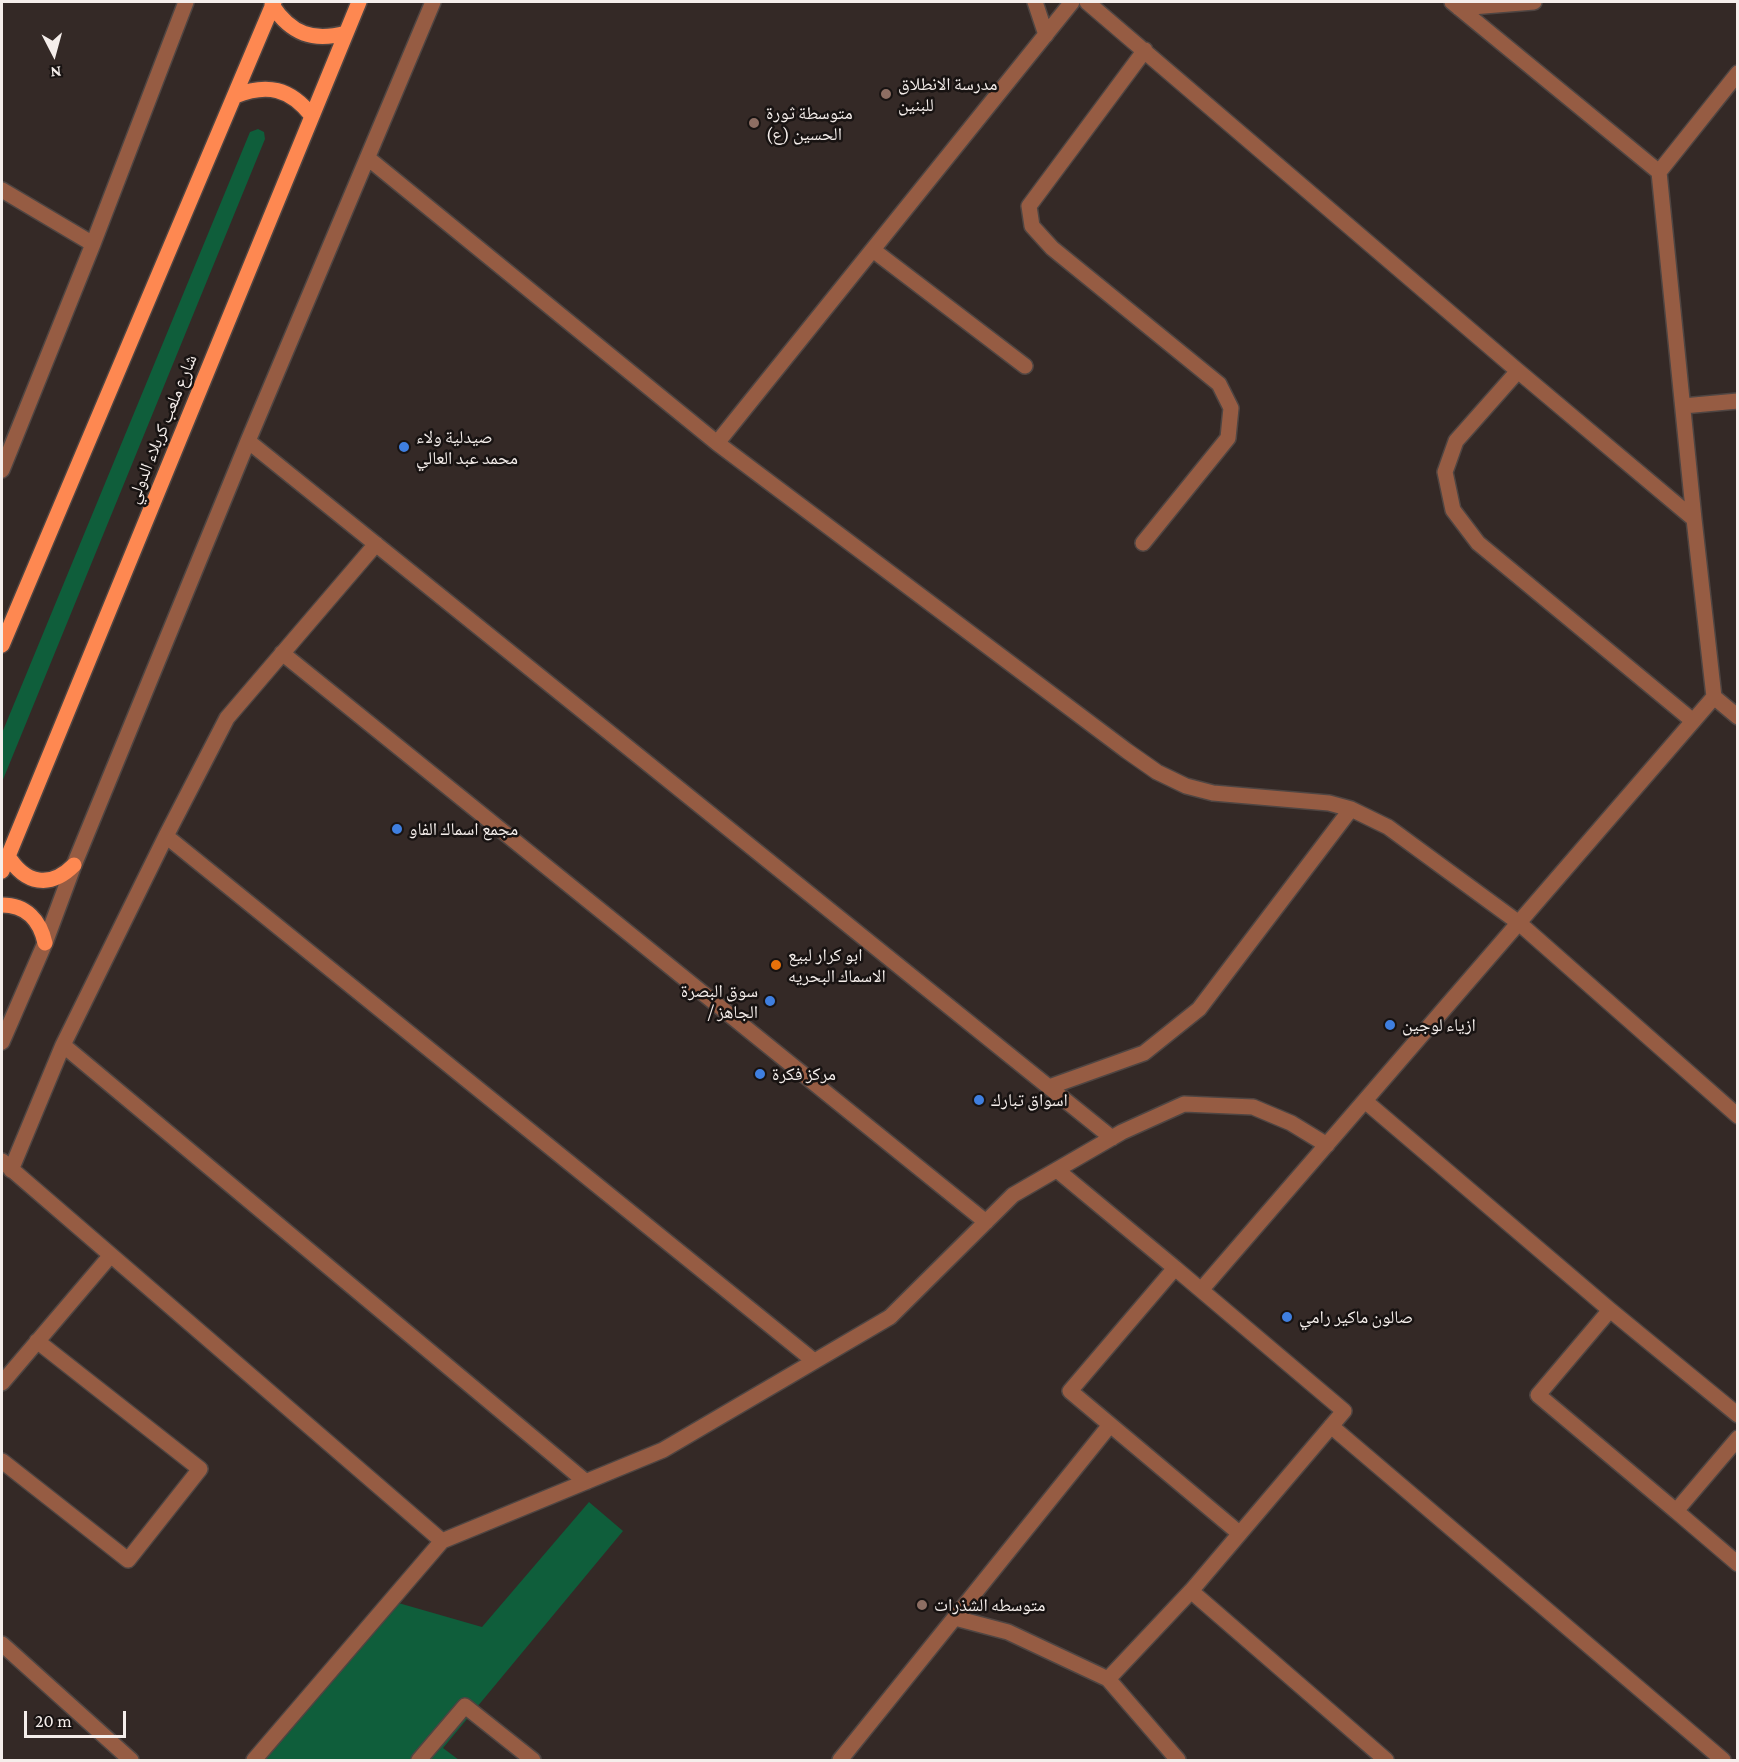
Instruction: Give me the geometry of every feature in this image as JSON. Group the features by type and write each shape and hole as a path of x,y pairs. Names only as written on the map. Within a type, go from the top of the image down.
{"main road":[{"name":"شارع ملعب كربلاء الدولي","path":"2,871 359,2"},
{"path":"273,3 280,17 291,27 304,33 318,37 332,37 346,33"},
{"path":"2,645 273,3"},
{"path":"235,96 248,90 263,88 278,90 303,105 312,116"},
{"path":"8,856 25,876 38,880 51,880 64,875 74,865"},
{"path":"2,905 19,908 29,913 37,922 45,943"}],"street":[{"path":"2,470 93,244 186,2"},
{"path":"2,1042 45,943 74,865 248,441 434,2"},
{"path":"1035,2 1046,35"},
{"path":"717,443 1072,2"},
{"path":"1087,2 1694,519"},
{"path":"1456,5 1534,2"},
{"path":"1456,5 1659,172"},
{"path":"1143,543 1228,438 1231,408 1219,384 1052,248 1032,226 1029,206 1145,50"},
{"path":"1737,73 1659,172 1714,697 1737,717"},
{"path":"369,159 717,443 1157,772 1186,786 1213,794 1308,800 1351,808 1388,827 1519,923 1737,1116"},
{"path":"2,190 93,244"},
{"path":"873,250 1025,366"},
{"path":"1518,371 1456,441 1445,472 1453,510 1478,543 1693,721"},
{"path":"1683,406 1737,401"},
{"path":"248,441 1112,1138"},
{"path":"376,544 227,718 166,836 6,1166 442,1541"},
{"path":"282,653 986,1222"},
{"path":"1201,1290 1714,697"},
{"path":"1049,1087 1144,1053 1199,1009 1351,808"},
{"path":"166,836 814,1361"},
{"path":"63,1045 586,1482"},
{"path":"1365,1101 1737,1415"},
{"path":"254,1761 442,1541 663,1450 890,1317 1013,1195 1112,1138 1184,1104 1253,1107 1291,1123 1327,1145"},
{"path":"1057,1170 1344,1411 1191,1591 1108,1679"},
{"path":"2,1383 111,1256"},
{"path":"1174,1268 1070,1391 1239,1533"},
{"path":"1610,1310 1538,1395 1737,1564"},
{"path":"2,1461 128,1560 200,1469 37,1341"},
{"path":"840,1761 1110,1425"},
{"path":"1331,1426 1723,1761"},
{"path":"1676,1511 1737,1438"},
{"path":"1191,1591 1386,1761"},
{"path":"955,1618 1008,1632 1108,1679 1178,1761"},
{"path":"2,1644 131,1761"},
{"path":"419,1761 465,1706 533,1761"}],"green space":[{"path":"258,129 264,132 265,139 2,782 2,733 250,132"},
{"path":"589,1502 623,1531 443,1748 459,1760 264,1760 395,1602 482,1627"}],"place":[{"name":"مدرسة الانطلاق للبنين","path":"886,94"},
{"name":"متوسطة ثورة الحسين (ع)","path":"754,123"},
{"name":"صيدلية ولاء محمد عبد العالي","path":"404,447"},
{"name":"مجمع اسماك الفاو","path":"397,829"},
{"name":"ابو كرار لبيع الاسماك البحريه","path":"776,965"},
{"name":"سوق البصرة / الجاهز","path":"770,1001"},
{"name":"ازياء لوجين","path":"1390,1025"},
{"name":"مركز فكرة","path":"760,1074"},
{"name":"اسواق تبارك","path":"979,1100"},
{"name":"صالون ماكير رامي","path":"1287,1317"},
{"name":"متوسطه الشذرات","path":"922,1605"}]}
